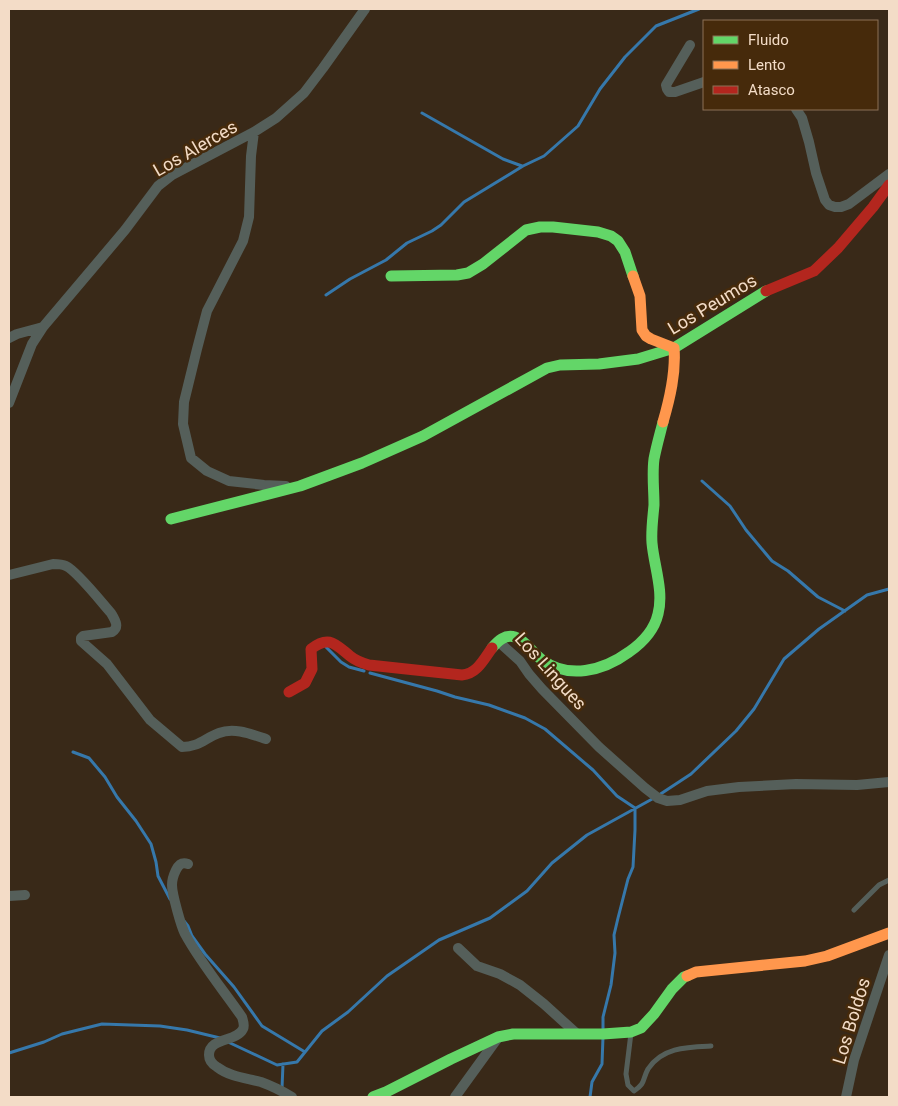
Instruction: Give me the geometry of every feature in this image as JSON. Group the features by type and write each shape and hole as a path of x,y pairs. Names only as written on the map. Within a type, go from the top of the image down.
{"street":[{"name":"Los Alerces","path":"9,403 32,344 42,327 125,230 158,186 172,175 254,132 276,118 304,93 365,9"},
{"path":"690,45 666,84 667,90 669,92 676,92 703,82"},
{"path":"797,110 802,118 810,142 816,173 825,200 830,205 841,207 849,204 889,174"},
{"path":"254,132 251,156 250,217 243,242 208,311 184,402 183,424 190,458 207,471 229,481 264,485 300,486"},
{"name":"Los Peumos","path":"171,519 300,486 362,463 423,436 546,368 560,365 599,364 638,359 674,348 763,292 814,271 838,248 889,185"},
{"path":"391,276 457,275 468,273 483,264 526,230 540,227 598,232 612,236 618,241 625,252 640,296 642,330 651,339 674,348"},
{"path":"9,338 42,327"},
{"name":"Los Lingues","path":"674,348 675,367 654,462 652,542 653,558 660,584 661,597 660,611 654,627 629,652 611,664 594,670 580,672 560,668 543,661 522,641 515,637 510,636 499,642 520,661 542,689 599,747 658,798 667,801 680,800 707,791 738,787 796,784 857,785 889,782"},
{"path":"9,575 54,564 67,566 74,572 111,614 117,626 112,632 83,636 81,641 107,664 150,720 182,747 190,747 219,733 230,731 243,732 266,739"},
{"path":"289,692 305,683 312,669 311,650 317,644 326,641 335,644 357,661 376,667 462,675 475,671 499,642"},
{"path":"188,864 180,864 172,884 184,933 242,1017 244,1024 238,1036 213,1045 209,1051 209,1059 212,1064 224,1073 262,1082 292,1097"},
{"path":"9,896 25,894"},
{"path":"373,1097 451,1058 498,1038 513,1034 603,1034 631,1032 641,1028 684,977 696,972 805,961 827,956 889,933"},
{"path":"458,948 477,966 500,974 520,985 576,1033"},
{"name":"Los Boldos","path":"846,1097 854,1060 889,955"},
{"path":"456,1097 498,1038"}],"lane":[{"path":"854,910 879,884 889,880"},
{"path":"631,1032 626,1074 628,1085 634,1091 642,1086 646,1072 653,1062 671,1051 684,1047 711,1046"}],"waterway":[{"path":"326,295 350,279 386,260 407,243 441,225 464,202 523,166 544,156 578,126 600,89 625,57 656,26 699,9"},
{"path":"422,113 503,159 522,166"},
{"path":"702,481 730,506 746,530 772,561 788,571 818,597 845,611"},
{"path":"659,795 691,774 736,731 754,709 784,659 819,629 867,595 889,589"},
{"path":"326,647 341,662 349,667 364,671"},
{"path":"370,673 489,705 525,718 545,729 593,770 617,796 635,808 633,867 628,879 614,935 615,953 611,985 603,1017 603,1031"},
{"path":"73,752 89,758 136,821 151,844 158,876 170,899"},
{"path":"228,1042 277,1065 297,1062 322,1031 348,1012 387,976 439,940 490,918 527,891 552,863 587,835 654,798"},
{"path":"184,921 205,954 234,987 262,1026 305,1052"},
{"path":"9,1053 62,1034 102,1024 160,1026 220,1038"},
{"path":"590,1097 592,1082 602,1064 603,1037"},
{"path":"282,1088 283,1064"}],"traffic: fast":[{"path":"391,276 457,275 468,273 483,264 526,230 540,227 598,232 611,236 618,241 625,252 633,276"},
{"path":"171,519 300,486 362,463 423,436 547,368 560,365 599,364 638,359 674,348 766,291"},
{"path":"492,648 505,637 515,637 551,666 574,671 597,668 619,659 647,636 654,626 660,605 652,543 654,505 653,465 663,422"},
{"path":"373,1097 498,1037 513,1034 603,1034 631,1032 641,1028 672,989 687,976"}],"traffic: slow":[{"path":"633,276 640,296 642,330 651,339 674,348 672,385 663,422"},
{"path":"687,976 696,972 805,961 827,956 889,933"}],"traffic: jam":[{"path":"766,291 814,271 838,248 889,185"},
{"path":"289,692 305,683 312,669 311,649 323,642 332,643 361,663 369,665 462,675 476,669 492,648"}]}
